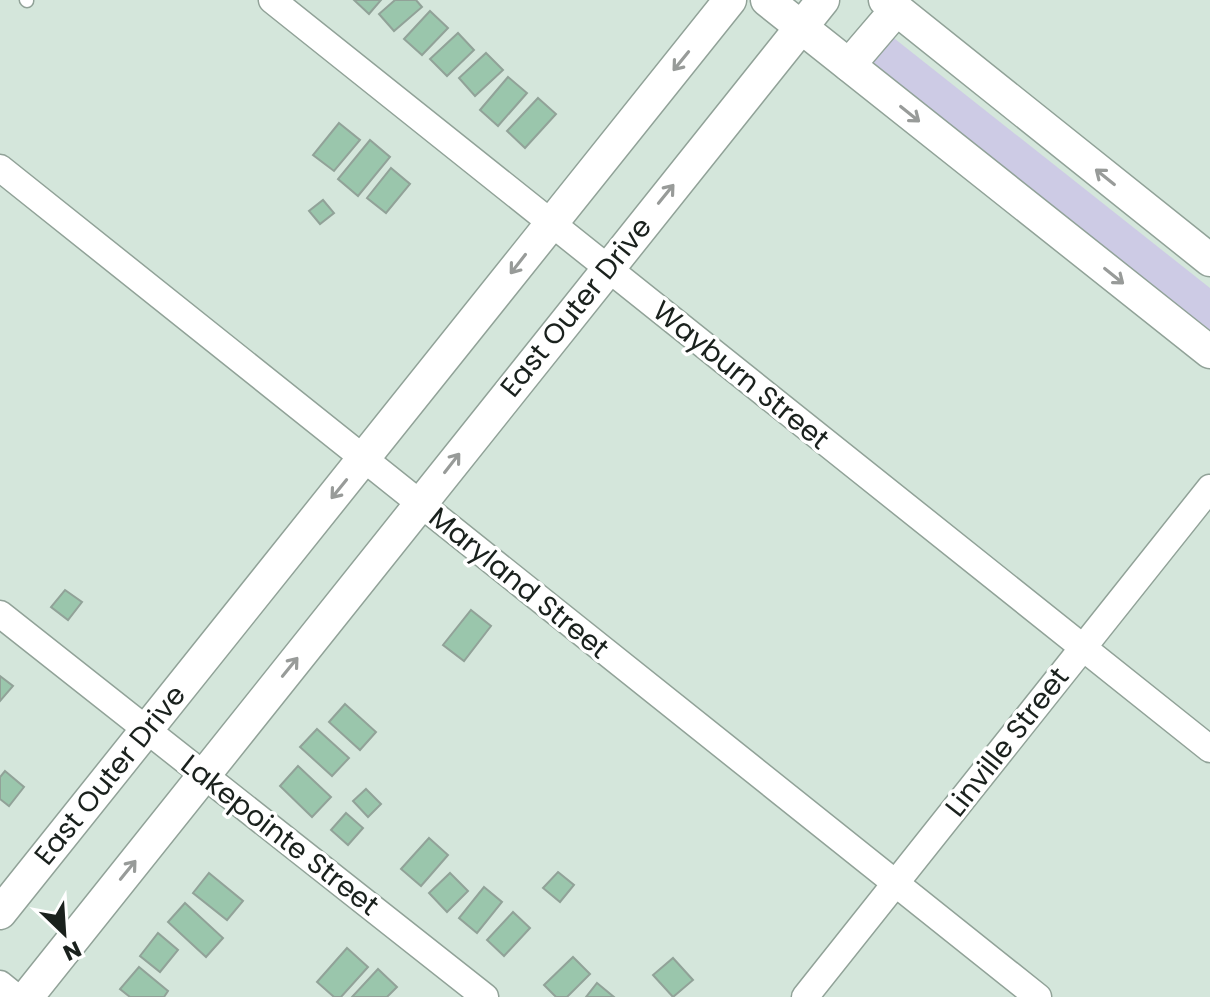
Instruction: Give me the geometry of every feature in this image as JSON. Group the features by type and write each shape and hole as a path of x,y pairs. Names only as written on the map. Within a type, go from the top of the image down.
{"street":[{"name":"Wayburn Street","path":"272,0 1210,749"},
{"name":"East Outer Drive","path":"0,913 730,0"},
{"path":"767,0 1210,352"},
{"name":"East Outer Drive","path":"27,997 823,0"},
{"path":"849,65 891,5 1210,260"},
{"name":"Maryland Street","path":"0,168 1038,997"},
{"name":"Linville Street","path":"805,997 1210,488"},
{"name":"Lakepointe Street","path":"0,614 485,997"},
{"path":"0,984 16,997"}],"shaded area":[{"path":"890,35 1210,288 1210,334 873,66 869,61"}],"building":[{"path":"354,0 381,0 369,14"},
{"path":"395,0 416,0 422,7 394,31 379,14"},
{"path":"430,11 448,28 422,55 404,39"},
{"path":"458,33 474,50 447,76 430,59"},
{"path":"486,53 503,70 475,96 459,78"},
{"path":"508,77 527,93 498,126 480,110"},
{"path":"538,98 556,114 525,148 507,131"},
{"path":"339,123 360,140 334,171 313,155"},
{"path":"370,140 390,157 358,196 338,179"},
{"path":"391,168 410,184 386,213 367,198"},
{"path":"323,200 334,213 320,224 309,211"},
{"path":"65,590 82,602 68,620 51,607"},
{"path":"471,610 491,626 464,661 443,645"},
{"path":"0,676 13,686 0,701"},
{"path":"345,704 376,732 360,750 329,722"},
{"path":"317,729 349,758 332,776 300,747"},
{"path":"298,766 331,797 312,817 280,786"},
{"path":"5,771 24,787 9,806 0,799 0,777"},
{"path":"366,789 381,804 368,817 353,801"},
{"path":"346,813 363,828 348,845 331,830"},
{"path":"429,838 448,855 421,886 401,869"},
{"path":"558,872 574,885 560,902 543,888"},
{"path":"209,873 243,901 227,920 193,893"},
{"path":"450,873 468,891 447,912 429,893"},
{"path":"484,887 502,902 477,933 459,918"},
{"path":"185,903 223,938 206,957 168,922"},
{"path":"513,912 530,928 504,956 487,940"},
{"path":"158,933 178,950 160,972 140,956"},
{"path":"347,948 368,967 341,997 334,997 317,982"},
{"path":"573,957 590,974 567,997 556,997 544,985"},
{"path":"673,958 693,980 673,997 653,975"},
{"path":"139,967 168,991 164,997 130,997 120,989"},
{"path":"378,969 397,987 387,997 352,997"},
{"path":"597,983 614,997 586,997"}]}
